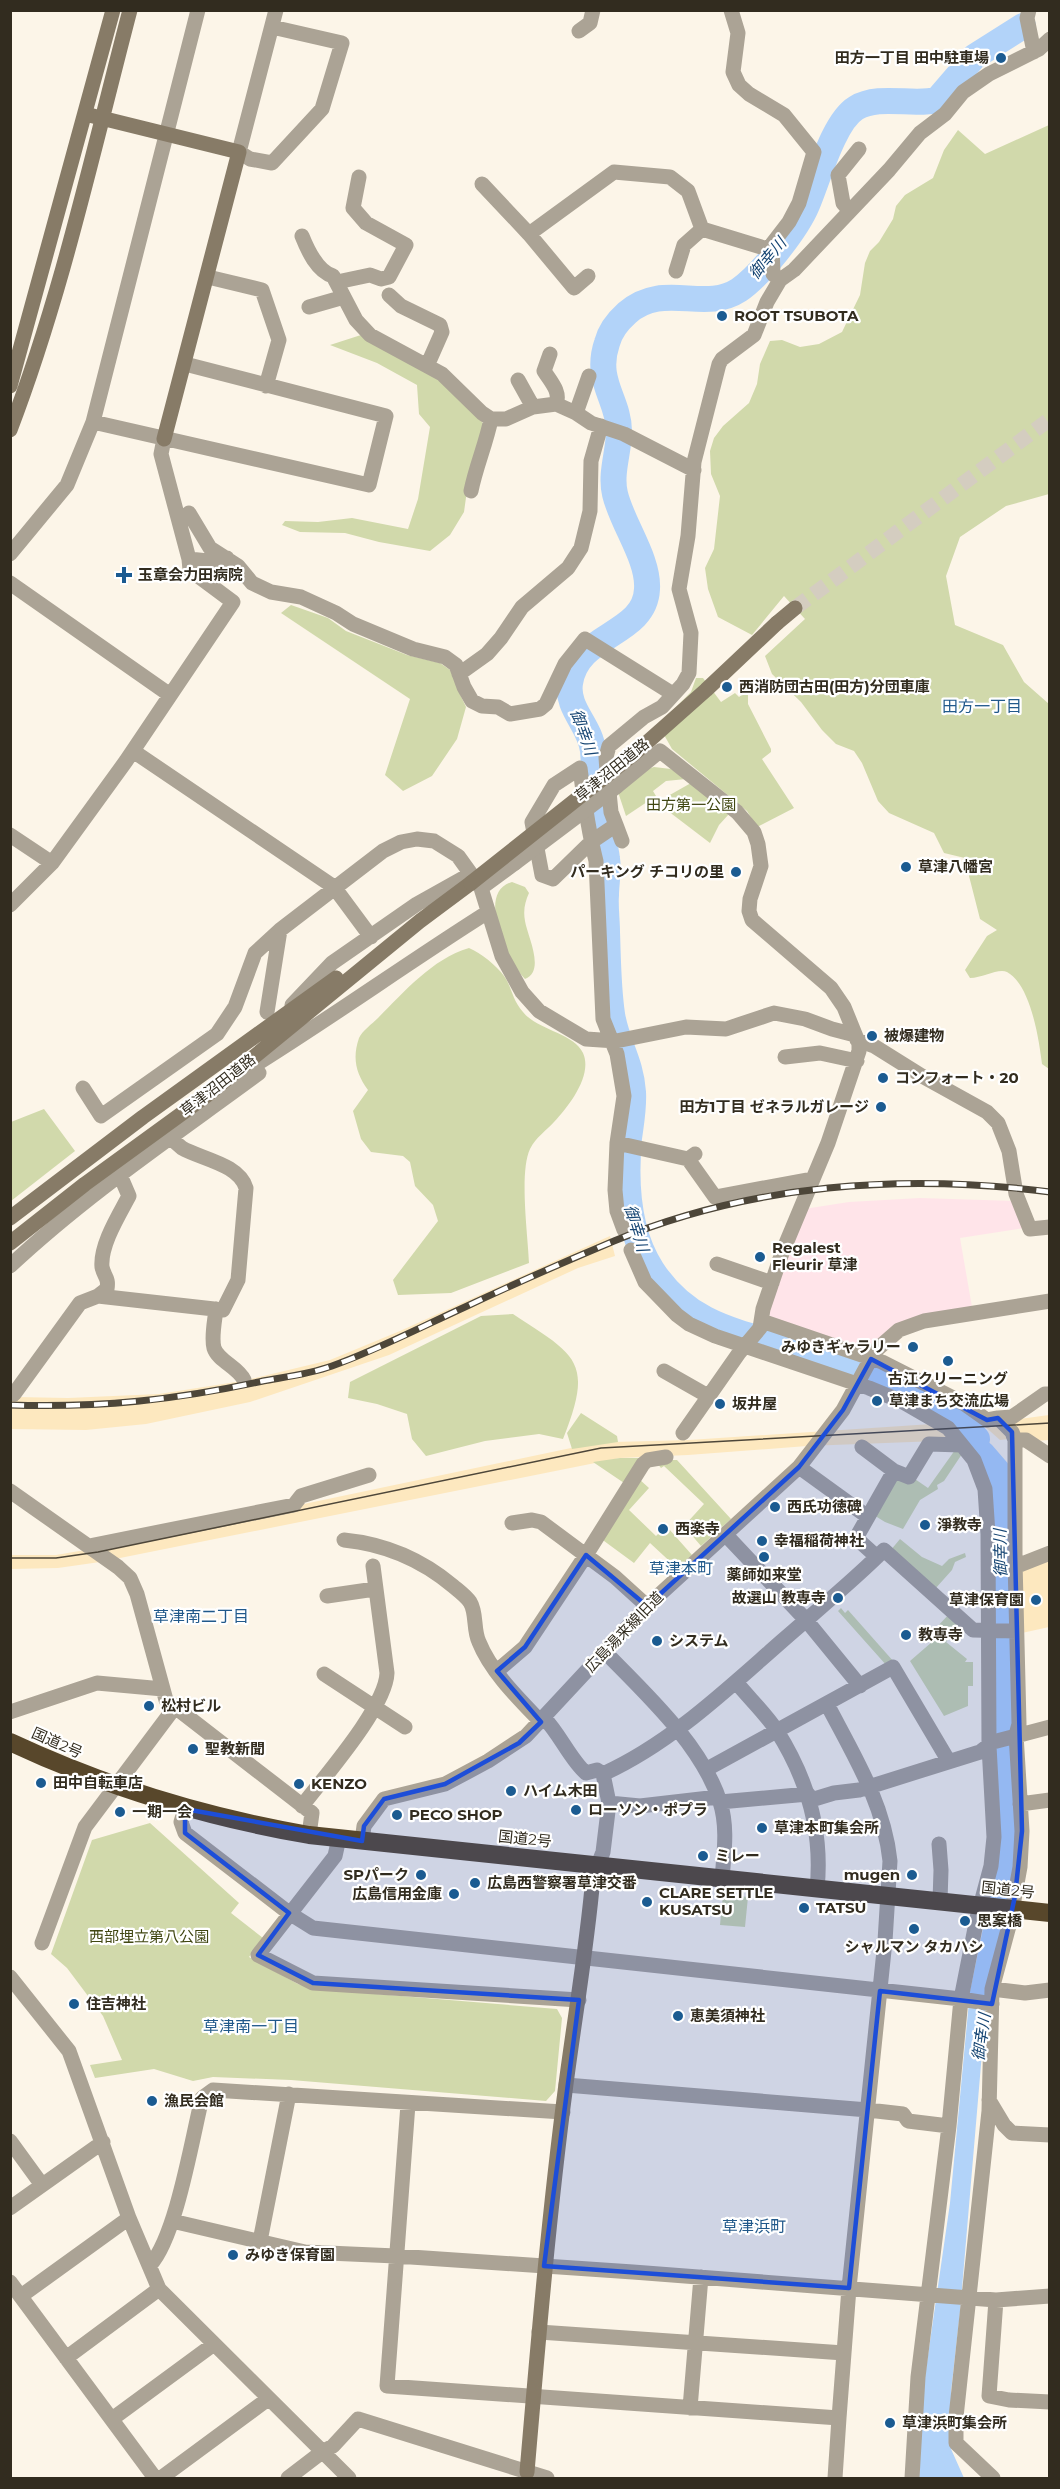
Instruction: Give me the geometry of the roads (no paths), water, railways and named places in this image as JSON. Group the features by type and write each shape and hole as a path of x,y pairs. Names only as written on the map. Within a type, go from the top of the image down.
{"highway":[{"name":"国道2号","path":"10,1742 116,1786 185,1809 309,1834 1050,1913"}],"street":[{"path":"10,386 113,10"},
{"path":"10,430 29,380 70,244 130,10"},
{"path":"10,554 67,485 93,422 198,10"},
{"path":"10,905 52,863 133,751 233,602 189,570 189,559 161,454 276,10"},
{"path":"579,31 590,23 593,10"},
{"path":"731,10 738,33 733,72 740,85 749,94 784,115 814,152 799,203 789,222 775,238 772,255 773,274 780,280"},
{"path":"1029,10 1027,18 1034,52"},
{"path":"85,114 239,152 250,159 272,163 322,109 342,43 272,27"},
{"path":"683,1434 762,1322 763,1309 772,1283 828,1143 859,1051 844,1007 831,988 753,920 749,911 750,899 761,864 758,844 746,821 660,751 656,741 654,721 689,673 691,633 679,589 688,536 694,470 719,364 727,355 754,335 767,302 780,280 794,270 889,170 920,133 945,114 963,92 988,74 1034,52 1050,39"},
{"path":"849,210 843,203 838,175 859,149"},
{"path":"529,234 614,171 670,177 688,191 702,230"},
{"path":"336,282 370,275 381,279 390,277 406,245 366,223 353,208 359,177"},
{"path":"482,184 529,234 574,288 588,276"},
{"path":"702,230 772,255"},
{"path":"676,271 684,245 702,230"},
{"path":"302,236 307,248 324,273 333,276 356,320 370,335 442,374 491,419 506,419 533,407 556,404 591,423 613,430 694,470"},
{"path":"208,277 262,290 279,340 266,386"},
{"path":"389,295 401,306 440,325 442,332 427,366"},
{"path":"309,307 344,297"},
{"path":"550,354 544,371 556,388 558,398 556,404"},
{"path":"93,422 369,485 386,416 185,364"},
{"path":"576,413 589,376"},
{"path":"518,380 533,407"},
{"path":"471,491 491,419"},
{"path":"459,674 487,654 522,607 568,568 581,548 590,511 591,461 613,430"},
{"path":"189,513 210,548 238,566 252,583 271,592 301,597 363,628 413,649 446,657 456,665 472,701 482,706 498,707 510,714 540,709 546,704 572,654 585,639 673,694"},
{"path":"189,559 217,562 227,558"},
{"path":"10,583 170,695"},
{"name":"草津沼田道路","path":"10,1218 284,1014 473,882 635,753 795,608"},
{"path":"622,841 610,812 606,757 609,746 644,717 662,707"},
{"path":"133,751 333,887 371,936"},
{"path":"284,1014 332,963 417,904 515,863 660,751"},
{"path":"614,826 592,841 553,879 542,875 532,822 555,785 580,768 587,827 592,841 596,861 603,1019 618,1040 624,1096 625,1144 615,1201 624,1230"},
{"path":"10,835 52,863"},
{"path":"82,1089 101,1116 216,1034 235,1007 255,953 280,930 333,887 383,851 401,842 417,839 434,841 448,847 465,863 488,912 509,970 522,992 539,1011 586,1039 618,1040 686,1027 726,1029 774,1013 805,1019 856,1038 874,1046 987,1112 998,1123 1004,1137 1009,1151 1016,1194 1030,1229 1050,1227"},
{"path":"206,1096 300,1038 394,972 488,912"},
{"name":"草津沼田道路","path":"10,1243 85,1184 206,1096 420,921"},
{"path":"267,1012 280,930"},
{"path":"785,1057 820,1053 857,1061"},
{"path":"10,1266 42,1236 120,1175 270,1065 271,1059"},
{"path":"99,1296 223,1310 238,1280 246,1188 244,1182 230,1170 180,1147 171,1137"},
{"path":"625,1144 666,1156 692,1156 716,1197 813,1179"},
{"path":"14,1390 80,1303 99,1296 107,1289 108,1279 102,1268 108,1238 129,1196 120,1175"},
{"path":"631,1250 645,1282 677,1315 701,1330 860,1382 903,1402 948,1428 974,1460 985,1489 988,1534 988,1631 994,1837 992,1866 964,2000 931,2295 918,2378 912,2478"},
{"path":"717,1264 772,1283"},
{"name":"広島湯来線旧道","path":"362,1841 364,1826 384,1799 454,1780 519,1743 543,1720 647,1606 799,1467 843,1410 875,1351 891,1336 908,1326 924,1321 1050,1301"},
{"path":"216,1309 213,1346 216,1352 241,1373 244,1380"},
{"path":"762,1322 871,1360 963,1403 987,1420 1012,1417 1045,1394 1050,1394"},
{"path":"664,1371 708,1396"},
{"path":"993,2478 956,2443 956,2417 965,2298 989,2100 990,2004 1020,1867 1020,1804 1015,1736 1019,1724 1015,1631 1016,1440 1012,1432 998,1418"},
{"path":"1016,1440 1026,1440 1050,1456"},
{"path":"862,1448 894,1471 909,1478 929,1444 961,1445"},
{"path":"497,1671 525,1647 643,1464 648,1460 666,1457"},
{"path":"799,1467 867,1517"},
{"path":"877,1557 856,1538 894,1471"},
{"path":"89,1546 294,1505 301,1496 369,1475"},
{"path":"10,1491 118,1566 130,1578 134,1585 166,1700 312,1813 309,1834"},
{"path":"512,1523 532,1520 541,1522 615,1577 647,1606"},
{"path":"725,1534 806,1620 860,1686"},
{"path":"345,1540 405,1555 438,1574 469,1600 472,1604 478,1642 497,1671 566,1745 581,1769 586,1773 597,1770 603,1774 609,1803 603,1852 593,1877 585,1958 566,2085 544,2266 527,2472"},
{"path":"603,1774 642,1755 676,1730 736,1682 884,1550 973,1629 1015,1631"},
{"path":"1017,1566 1050,1553"},
{"path":"302,1806 375,1707 386,1686 387,1673 373,1566"},
{"path":"327,1596 375,1589"},
{"path":"604,1651 676,1730 707,1769 719,1799 725,1834 722,1879"},
{"path":"707,1769 893,1667 948,1760"},
{"path":"324,1674 405,1727"},
{"path":"736,1682 776,1730 809,1797 819,1843 817,1889"},
{"path":"10,1712 97,1683 163,1689"},
{"path":"827,1704 871,1787 889,1848 889,1896 849,2288 835,2478"},
{"path":"42,1943 85,1827 176,1707"},
{"path":"609,1803 640,1806 719,1799 809,1797 871,1787 948,1760 980,1752 991,1744 1050,1727"},
{"path":"1020,1804 1050,1800"},
{"path":"185,1809 181,1822 185,1833 289,1913 313,1928 990,2004"},
{"path":"339,1838 335,1856 258,1955 313,1983 579,2000"},
{"path":"939,1844 940,1901"},
{"path":"13,1986 69,2051 129,2218 159,2289 349,2478"},
{"path":"992,1989 1025,1993 1050,1990"},
{"path":"566,2085 868,2110 903,2114 908,2121 949,2126"},
{"path":"150,2265 159,2256 172,2221 202,2098 213,2090 563,2112"},
{"path":"260,2241 289,2094"},
{"path":"989,2100 1004,2126 1012,2133 1050,2135"},
{"path":"408,2104 387,2386 840,2418"},
{"path":"10,2141 42,2185"},
{"path":"10,2208 103,2142"},
{"path":"21,2296 129,2218"},
{"path":"172,2221 305,2252 544,2266 996,2300 1050,2296"},
{"path":"690,2408 701,2277"},
{"path":"10,2282 155,2478"},
{"path":"66,2358 159,2289"},
{"path":"996,2300 989,2396 1009,2400 1050,2402"},
{"path":"539,2332 844,2353"},
{"path":"112,2419 214,2344"},
{"path":"161,2478 268,2399"},
{"path":"288,2478 333,2446 358,2419 545,2478"}],"water":[{"path":"953,1413 992,1445 1011,1467 1016,1866 987,1994 951,2392 951,2449 964,2478 919,2478 924,2383 950,2203 970,1991 991,1890 984,1471 973,1446"}],"waterway":[{"name":"御幸川","path":"977,1439 962,1421 949,1411 865,1371 737,1332 699,1316 682,1304 652,1270 637,1240 628,1189 627,1172 633,1092 627,1061 612,1014 606,904 608,868 597,814 593,751 588,733 572,701 570,683 575,667 585,654 635,616 643,604 647,589 644,566 618,505 614,486 618,420 603,368 607,343 615,326 627,313 655,299 712,299 739,290 768,263 802,215 833,138 848,115 856,108 875,102 937,100 974,57 1023,26"}],"tunnel":[{"path":"795,608 1050,419"}],"tram line":[{"path":"10,1558 56,1558 98,1552 601,1448 1050,1423"}],"railway":[{"path":"10,1405 106,1404 168,1398 315,1371 366,1353 614,1241 666,1222 773,1195 884,1184 995,1186 1050,1192"}],"place":[{"name":"田方一丁目 田中駐車場","path":"1001,58"},
{"name":"ROOT TSUBOTA","path":"722,316"},
{"name":"玉章会力田病院","path":"124,575"},
{"name":"西消防団古田(田方)分団車庫","path":"727,687"},
{"name":"草津八幡宮","path":"906,867"},
{"name":"パーキング チコリの里","path":"736,872"},
{"name":"被爆建物","path":"872,1036"},
{"name":"コンフォート・20","path":"883,1078"},
{"name":"田方1丁目 ゼネラルガレージ","path":"881,1107"},
{"name":"Regalest Fleurir 草津","path":"760,1257"},
{"name":"みゆきギャラリー","path":"913,1347"},
{"name":"古江クリーニング","path":"948,1361"},
{"name":"草津まち交流広場","path":"877,1401"},
{"name":"坂井屋","path":"720,1404"},
{"name":"西氏功徳碑","path":"775,1507"},
{"name":"淨教寺","path":"925,1525"},
{"name":"西楽寺","path":"663,1529"},
{"name":"幸福稲荷神社","path":"762,1541"},
{"name":"薬師如来堂","path":"764,1557"},
{"name":"故選山 教専寺","path":"838,1598"},
{"name":"草津保育園","path":"1036,1600"},
{"name":"教専寺","path":"906,1635"},
{"name":"システム","path":"657,1641"},
{"name":"松村ビル","path":"149,1706"},
{"name":"聖教新聞","path":"193,1749"},
{"name":"田中自転車店","path":"41,1783"},
{"name":"KENZO","path":"299,1784"},
{"name":"ハイム木田","path":"511,1791"},
{"name":"ローソン・ポプラ","path":"576,1810"},
{"name":"一期一会","path":"120,1812"},
{"name":"PECO SHOP","path":"397,1815"},
{"name":"草津本町集会所","path":"762,1828"},
{"name":"ミレー","path":"703,1856"},
{"name":"SPパーク","path":"421,1875"},
{"name":"mugen","path":"912,1875"},
{"name":"広島西警察署草津交番","path":"475,1883"},
{"name":"広島信用金庫","path":"454,1894"},
{"name":"CLARE SETTLE KUSATSU","path":"647,1902"},
{"name":"TATSU","path":"804,1908"},
{"name":"思案橋","path":"965,1921"},
{"name":"シャルマン タカハシ","path":"914,1929"},
{"name":"住吉神社","path":"74,2004"},
{"name":"恵美須神社","path":"678,2016"},
{"name":"漁民会館","path":"152,2101"},
{"name":"みゆき保育園","path":"233,2255"},
{"name":"草津浜町集会所","path":"890,2423"}],"district":[{"name":"田方一丁目","path":"982,706"},
{"name":"草津本町","path":"681,1568"},
{"name":"草津南二丁目","path":"201,1616"},
{"name":"草津南一丁目","path":"251,2026"},
{"name":"草津浜町","path":"754,2226"}],"park label":[{"name":"田方第一公園","path":"691,805"},
{"name":"西部埋立第八公園","path":"149,1937"}]}
